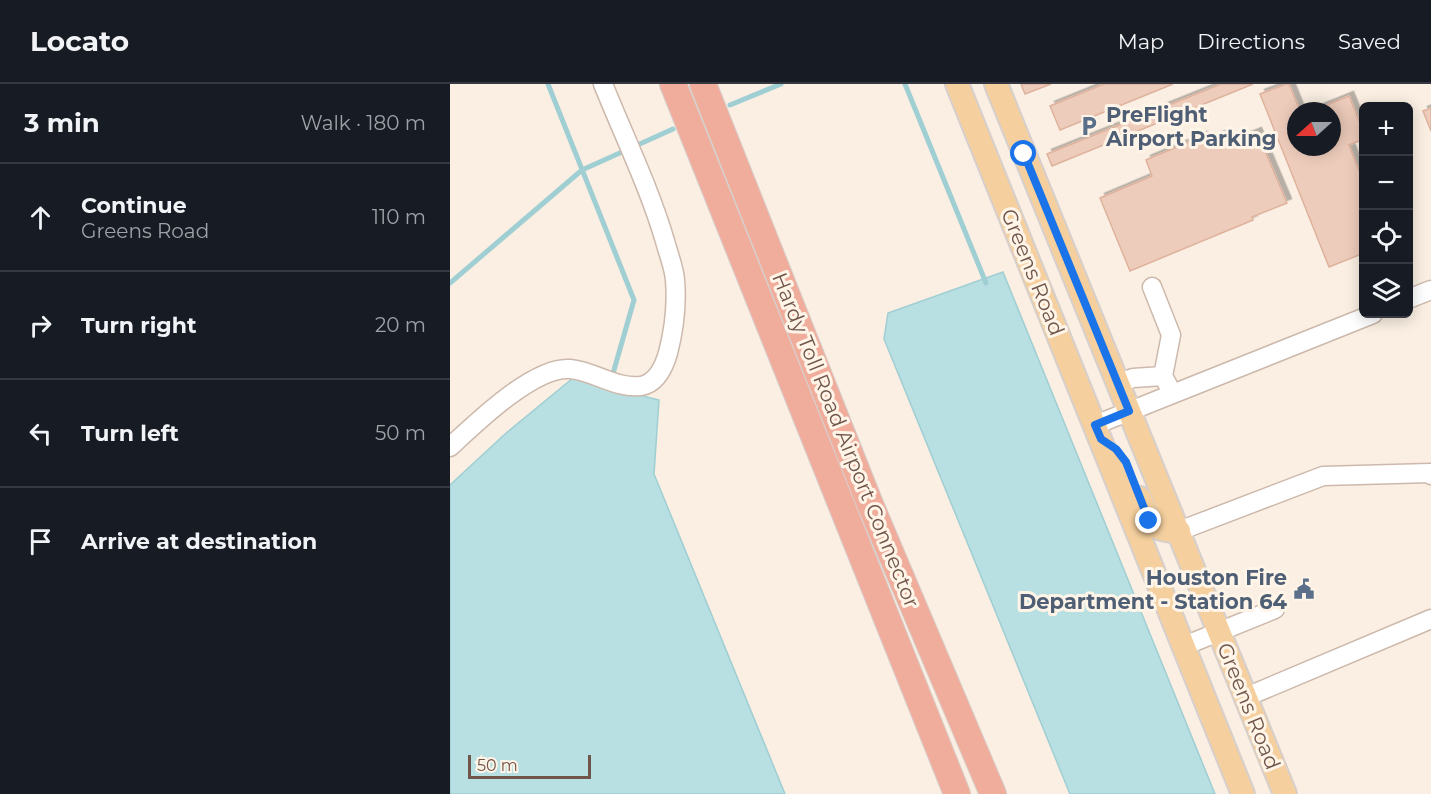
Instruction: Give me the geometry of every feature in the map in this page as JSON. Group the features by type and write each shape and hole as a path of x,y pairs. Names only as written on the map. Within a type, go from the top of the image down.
{"highway":[{"name":"Hardy Toll Road Airport Connector","path":"673,84 957,794"},
{"name":"Hardy Toll Road Airport Connector","path":"703,84 870,504 993,794"}],"main road":[{"name":"Greens Road","path":"957,84 1243,794"},
{"name":"Greens Road","path":"996,84 1285,794"},
{"path":"1098,432 1126,462 1149,521 1160,531 1179,531"}],"lane":[{"path":"450,447 486,414 549,371 570,369 604,380 642,386 656,379 665,364 672,340 676,301 675,278 656,211 603,84"},
{"path":"1152,287 1171,335 1163,376 1173,393"},
{"path":"1413,297 1431,291"},
{"path":"1098,432 1129,411 1363,318"},
{"path":"1118,382 1133,378 1163,376"},
{"path":"1179,531 1323,476 1431,475"},
{"path":"1184,646 1275,609"},
{"path":"1246,697 1431,619"}],"water":[{"path":"1003,272 1215,794 1070,794 884,339 888,313"},
{"path":"573,378 659,400 654,474 785,794 450,794 450,485 505,434"}],"building":[{"path":"1021,84 1051,84 1025,94"},
{"path":"1104,84 1173,84 1060,130 1050,106"},
{"path":"1221,84 1253,84 1052,166 1047,154"},
{"path":"1289,84 1296,102 1287,102 1287,156 1341,156 1341,102 1334,102 1349,96 1359,121 1359,141 1349,145 1359,170 1359,255 1329,267 1260,94"},
{"path":"1431,108 1431,131 1423,111"},
{"path":"1257,132 1287,203 1252,217 1253,220 1130,271 1100,198 1152,176 1146,160 1203,136 1205,141 1221,135 1225,145"}],"waterway":[{"path":"548,84 634,300 612,377"},
{"path":"730,105 781,84"},
{"path":"905,84 986,283"},
{"path":"450,283 582,170 673,129"}],"place":[{"name":"PreFlight Airport Parking","path":"1089,126"},
{"name":"Houston Fire Department - Station 64","path":"1304,589"}],"route":[{"path":"1024,154 1129,411 1095,425 1101,439 1116,449 1126,462 1149,521"}]}
